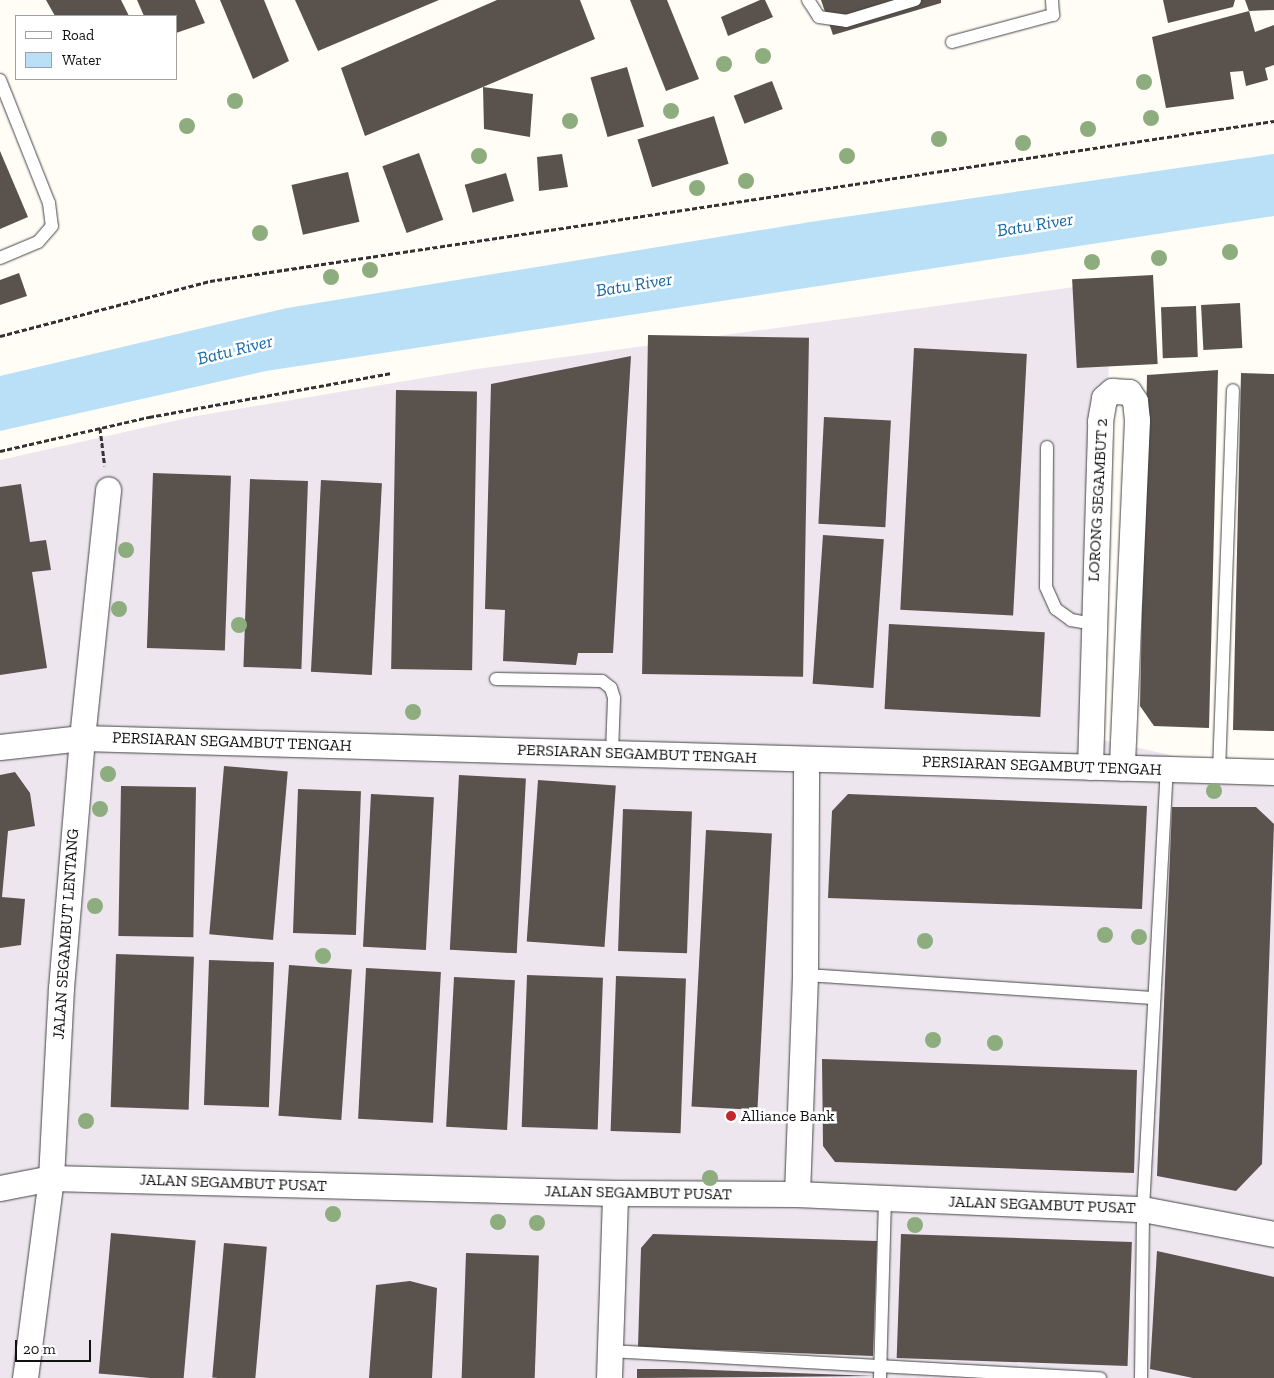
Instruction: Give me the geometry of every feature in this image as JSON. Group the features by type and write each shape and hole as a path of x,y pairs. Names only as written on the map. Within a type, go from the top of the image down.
{"street":[{"name":"LORONG SEGAMBUT 2","path":"1090,767 1100,421 1104,398 1112,391 1129,392 1135,401 1137,420 1122,768"},
{"name":"JALAN SEGAMBUT LENTANG","path":"26,1378 51,1178 61,988 82,738 108,489"},
{"name":"PERSIARAN SEGAMBUT TENGAH","path":"0,747 82,738 1274,772"},
{"path":"797,1194 805,975 806,759"},
{"name":"JALAN SEGAMBUT PUSAT","path":"0,1188 51,1178 615,1193 797,1194 1143,1209 1274,1234"},
{"path":"609,1378 615,1193"}],"lane":[{"path":"808,0 819,17 846,21 915,0"},
{"path":"952,42 1053,15 1052,0"},
{"path":"0,80 48,203 52,226 38,242 0,258"},
{"path":"1219,771 1233,390"},
{"path":"1047,447 1046,587 1056,609 1071,620 1093,624"},
{"path":"496,679 602,681 611,688 614,698 612,753"},
{"path":"1141,1378 1143,1209 1167,769"},
{"path":"805,975 1154,998"},
{"path":"880,1378 886,1199"},
{"path":"611,1351 880,1364 1100,1378"}],"path":[{"path":"0,336 210,281 1274,121"},
{"path":"0,452 100,428 390,373"},
{"path":"100,428 108,489"}],"shaded area":[{"path":"1111,282 1098,739 1274,778 1274,1378 0,1378 0,460 196,416 477,369"}],"water":[{"name":"Batu River","path":"1274,154 1274,216 266,371 0,431 0,376 287,308 810,222"}],"building":[{"path":"46,0 121,0 128,15 54,15"},
{"path":"137,0 195,0 205,23 178,32 178,15 144,15"},
{"path":"220,0 264,0 289,61 253,79"},
{"path":"295,0 439,0 318,51"},
{"path":"497,0 580,0 595,39 365,136 341,68"},
{"path":"630,0 667,0 699,79 666,91"},
{"path":"760,0 765,0 773,17 728,36 721,17"},
{"path":"821,0 941,0 941,3 833,35"},
{"path":"1163,0 1235,0 1233,7 1168,23"},
{"path":"1245,0 1274,0 1274,10 1249,11"},
{"path":"1249,11 1255,32 1274,25 1274,65 1265,68 1268,80 1246,86 1243,71 1230,72 1234,99 1166,108 1152,37"},
{"path":"627,67 644,127 608,137 590,77"},
{"path":"772,81 783,109 744,124 734,96"},
{"path":"483,87 533,94 530,137 484,129"},
{"path":"714,116 729,164 652,187 637,139"},
{"path":"0,151 28,217 0,229"},
{"path":"419,153 443,220 407,233 382,166"},
{"path":"562,154 568,187 539,191 537,157"},
{"path":"348,172 359,222 303,235 291,185"},
{"path":"506,173 514,201 473,213 465,185"},
{"path":"19,273 27,296 0,305 0,280"},
{"path":"1153,275 1158,364 1077,368 1072,279"},
{"path":"1240,303 1242,348 1203,350 1201,305"},
{"path":"1196,306 1198,357 1163,358 1161,307"},
{"path":"648,335 809,338 803,677 642,674"},
{"path":"914,348 1027,354 1013,616 900,610"},
{"path":"631,356 613,653 578,653 576,665 503,661 505,610 485,609 491,384"},
{"path":"1218,370 1209,728 1154,726 1140,706 1147,375"},
{"path":"1241,373 1274,374 1274,731 1233,730"},
{"path":"396,390 477,391 472,670 391,669"},
{"path":"824,417 891,421 885,527 818,524"},
{"path":"153,473 231,476 225,651 147,648"},
{"path":"250,479 308,481 301,669 243,667"},
{"path":"321,480 382,483 372,675 311,672"},
{"path":"21,484 30,542 46,540 51,570 32,572 47,668 0,675 0,487"},
{"path":"823,535 884,539 873,688 813,684"},
{"path":"889,624 1045,632 1040,717 885,709"},
{"path":"224,766 288,772 273,940 209,934"},
{"path":"15,772 30,793 35,826 8,831 2,897 25,899 21,945 0,948 0,775"},
{"path":"459,775 526,779 517,953 450,950"},
{"path":"538,780 616,785 605,947 527,942"},
{"path":"121,786 196,787 193,937 118,936"},
{"path":"298,789 361,791 356,935 293,933"},
{"path":"371,794 434,797 426,950 363,947"},
{"path":"848,794 1147,806 1142,909 828,898 832,811"},
{"path":"1172,807 1256,807 1274,824 1262,1164 1236,1191 1157,1176"},
{"path":"623,809 692,811 687,953 618,951"},
{"path":"706,830 772,833 757,1110 692,1107"},
{"path":"116,954 194,957 189,1110 111,1107"},
{"path":"209,960 274,962 269,1107 204,1105"},
{"path":"289,965 352,969 341,1120 278,1116"},
{"path":"366,968 441,972 433,1123 358,1119"},
{"path":"527,975 603,978 598,1130 522,1127"},
{"path":"616,976 686,978 681,1133 611,1131"},
{"path":"454,977 515,980 507,1130 446,1127"},
{"path":"822,1059 1137,1070 1134,1173 835,1162 823,1146"},
{"path":"111,1233 196,1240 184,1378 151,1378 99,1373"},
{"path":"653,1234 877,1241 873,1356 638,1347 641,1248"},
{"path":"901,1234 1132,1242 1128,1366 897,1358"},
{"path":"224,1243 267,1247 255,1378 212,1377"},
{"path":"1157,1251 1274,1277 1274,1378 1193,1378 1150,1369"},
{"path":"466,1253 539,1256 535,1378 462,1378"},
{"path":"410,1281 437,1288 432,1378 369,1378 376,1285"},
{"path":"637,1369 684,1369 874,1376 637,1378"}],"place":[{"name":"Alliance Bank","path":"731,1116"}]}
